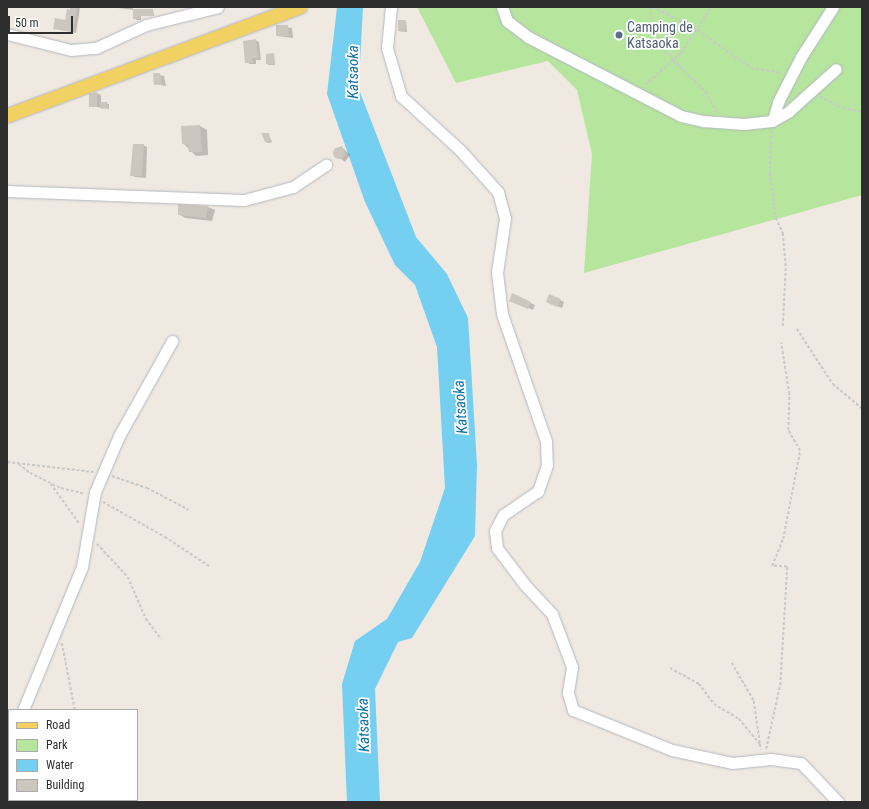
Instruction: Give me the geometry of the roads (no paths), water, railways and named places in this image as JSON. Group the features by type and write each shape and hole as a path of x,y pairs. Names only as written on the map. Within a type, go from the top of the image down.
{"main road":[{"path":"7,116 298,7"}],"street":[{"path":"7,34 71,50 96,48 146,25 218,7"},
{"path":"391,7 387,48 401,96 460,150 498,192 505,218 497,273 502,314 546,441 547,465 538,492 503,515 495,531 497,548 525,585 552,614 572,667 568,693 572,710 672,750 732,763 764,759 801,763 838,802"},
{"path":"502,7 504,18 516,29 681,116 744,124 773,120 788,112 836,69"},
{"path":"773,120 778,102 833,7"},
{"path":"7,191 244,200 293,187 326,165"},
{"path":"23,709 82,567 94,497 119,436 172,341"}],"water":[{"name":"Katsaoka","path":"337,7 363,7 360,63 353,74 416,237 447,274 468,318 477,465 475,536 412,638 398,642 375,689 380,802 347,802 342,684 355,641 387,619 420,562 445,488 437,347 415,285 395,265 365,202 327,94"}],"place":[{"name":"Camping de Katsaoka","path":"619,35"}]}
